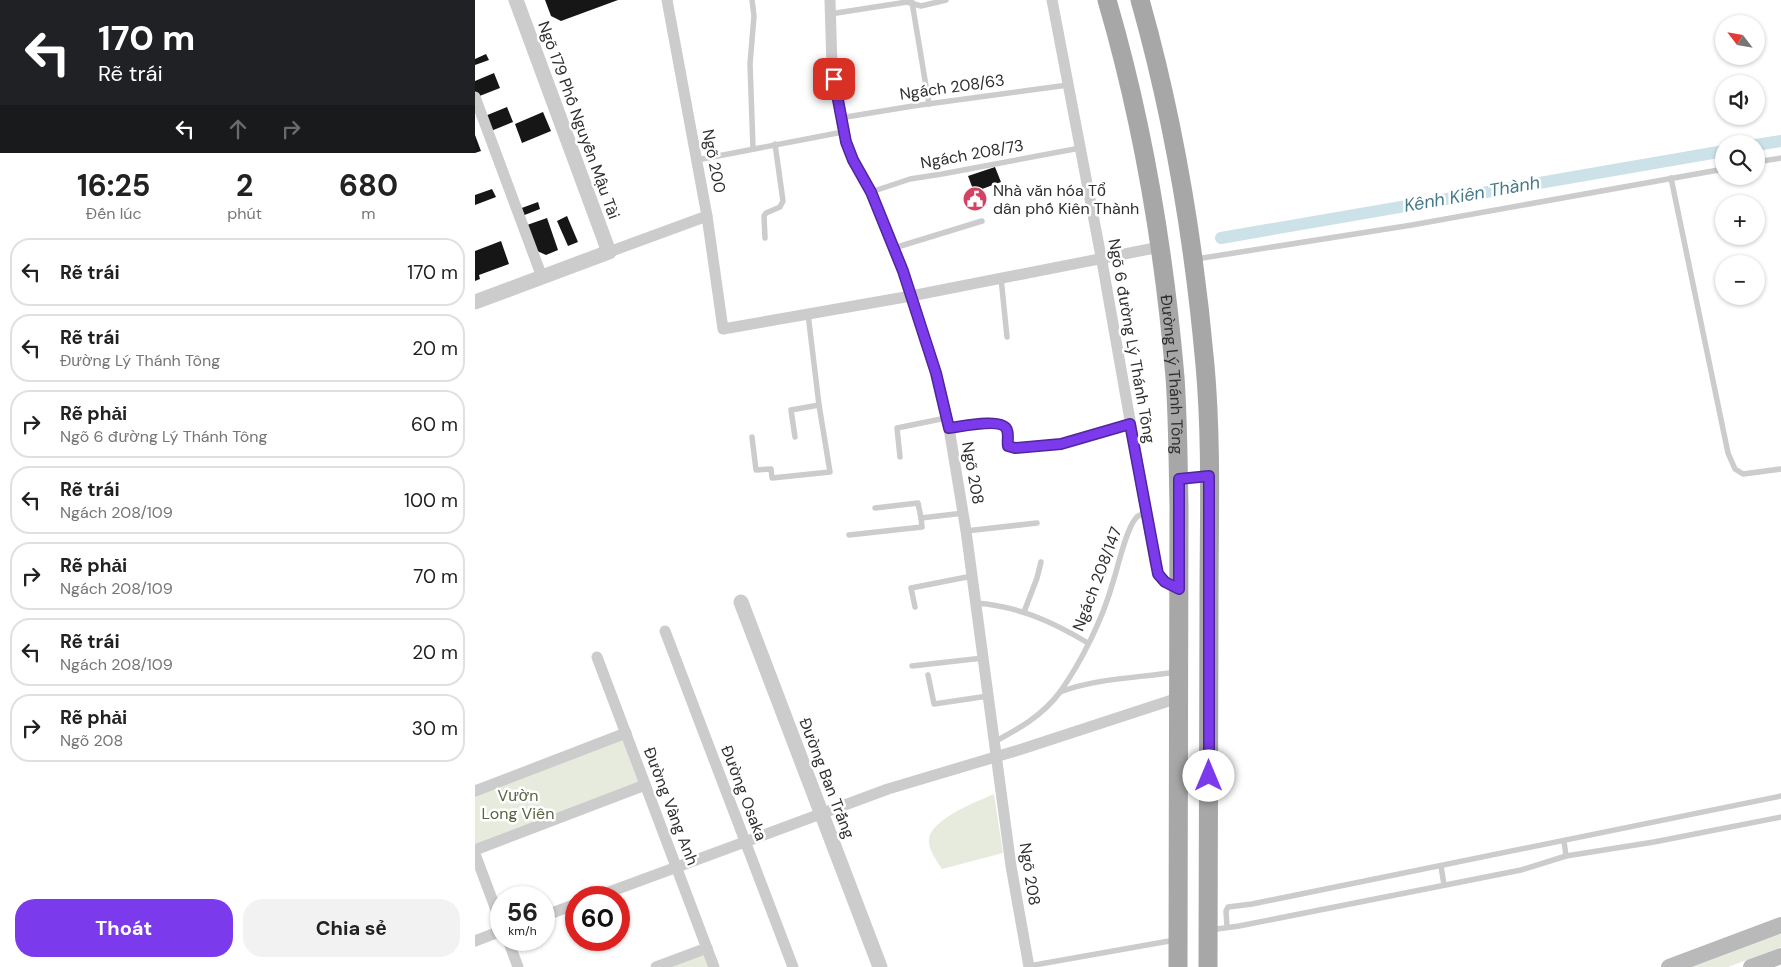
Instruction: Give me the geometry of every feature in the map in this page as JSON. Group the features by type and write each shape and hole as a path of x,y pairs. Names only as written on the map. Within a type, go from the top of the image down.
{"main road":[{"name":"Đường Lý Thánh Tông","path":"1107,0 1135,103 1160,247 1175,377 1179,479 1178,967"},
{"name":"Đường Lý Thánh Tông","path":"1140,0 1169,113 1194,259 1205,367 1209,476 1208,967"},
{"path":"1179,479 1209,476"},
{"path":"1669,967 1781,925"},
{"path":"1751,967 1781,956"}],"street":[{"name":"Ngõ 179 Phố Nguyễn Mậu Tài","path":"516,0 609,252"},
{"name":"Ngõ 200","path":"667,0 707,216 723,329 808,314"},
{"name":"Ngõ 208","path":"830,0 832,67 843,132 853,160 871,192 894,248 936,373 947,423 964,513 1011,866 1029,967"},
{"name":"Ngõ 6 đường Lý Thánh Tông","path":"1051,0 1069,85 1158,574 1165,582 1179,589"},
{"path":"475,97 542,277"},
{"path":"475,302 707,216"},
{"path":"808,314 911,296 1160,247"},
{"name":"Đường Ban Trắng","path":"741,602 880,967"},
{"name":"Đường Osaka","path":"665,631 793,967"},
{"name":"Đường Vàng Anh","path":"597,657 714,967"},
{"path":"625,886 888,788 996,757 1178,698"},
{"path":"475,791 626,733"},
{"path":"490,893 475,852 645,785"},
{"path":"475,941 490,935"},
{"path":"657,967 707,948"},
{"path":"512,951 518,967"}],"lane":[{"path":"753,0 754,16 750,64 753,148"},
{"path":"830,14 907,2 921,6 946,0"},
{"path":"911,2 929,104"},
{"name":"Ngách 208/63","path":"840,118 1069,85"},
{"path":"697,160 843,132"},
{"path":"765,238 764,216 766,213 780,208 783,201 775,144"},
{"name":"Ngách 208/73","path":"871,192 911,179 1080,148"},
{"path":"1765,161 1781,158"},
{"path":"1194,259 1412,225 1715,171"},
{"path":"1671,178 1728,453 1735,469 1743,474 1781,469"},
{"path":"894,248 982,221"},
{"path":"1001,278 1007,337"},
{"path":"752,437 756,470 771,469 772,478 830,472 819,405 808,314"},
{"path":"795,437 791,410 819,405"},
{"path":"900,457 897,428 947,423 999,424 1007,430 1008,446 1015,448 1061,444 1130,424"},
{"path":"849,535 922,526 918,503 875,508"},
{"path":"921,518 964,513"},
{"name":"Ngách 208/147","path":"994,742 1031,721 1059,692 1088,643 1107,600 1133,523 1138,516 1146,513"},
{"path":"966,531 1037,523"},
{"path":"1024,612 1041,562"},
{"path":"915,607 911,588 972,576"},
{"path":"976,603 994,604 1024,612 1088,643"},
{"path":"912,666 983,658"},
{"path":"1059,692 1088,684 1133,676 1179,671"},
{"path":"928,675 934,704 988,696"},
{"path":"1227,927 1228,907 1441,867 1781,796"},
{"path":"1208,930 1444,883 1521,870 1566,855 1654,842 1781,817"},
{"path":"1564,842 1566,855"},
{"path":"1441,867 1444,883"},
{"path":"1029,967 1178,940"}],"green space":[{"name":"Vườn Long Viên","path":"626,733 645,785 475,850 475,791"},
{"path":"994,794 1003,853 942,869 930,848 931,833 936,826 955,812"},
{"path":"1781,934 1781,947 1728,967 1692,967"},
{"path":"707,948 714,967 656,967"}],"building":[{"path":"545,0 618,0 561,21 551,16"},
{"path":"486,54 489,60 475,65 475,59"},
{"path":"494,73 500,88 477,97 475,81"},
{"path":"507,107 513,122 491,131 485,116"},
{"path":"543,112 551,131 522,143 515,124"},
{"path":"475,135 481,151 475,153"},
{"path":"995,167 1001,182 974,192 968,176"},
{"path":"492,189 496,197 475,205 475,195"},
{"path":"538,202 540,209 522,216 519,209"},
{"path":"567,216 578,242 568,246 557,221"},
{"path":"547,218 558,250 546,255 535,250 527,225"},
{"path":"501,241 509,264 479,275 480,279 475,281 475,251"}],"waterway":[{"name":"Kênh Kiên Thành","path":"1765,144 1781,141"},
{"name":"Kênh Kiên Thành","path":"1221,238 1715,153"}],"place":[{"name":"Nhà văn hóa Tổ dân phố Kiên Thành","path":"975,199"}],"route":[{"path":"834,79 840,118 849,152 871,192 903,271 936,373 949,428 987,423 999,424 1007,430 1008,446 1015,448 1061,444 1130,424 1158,574 1165,582 1179,589 1179,479 1209,476 1209,776"}]}
